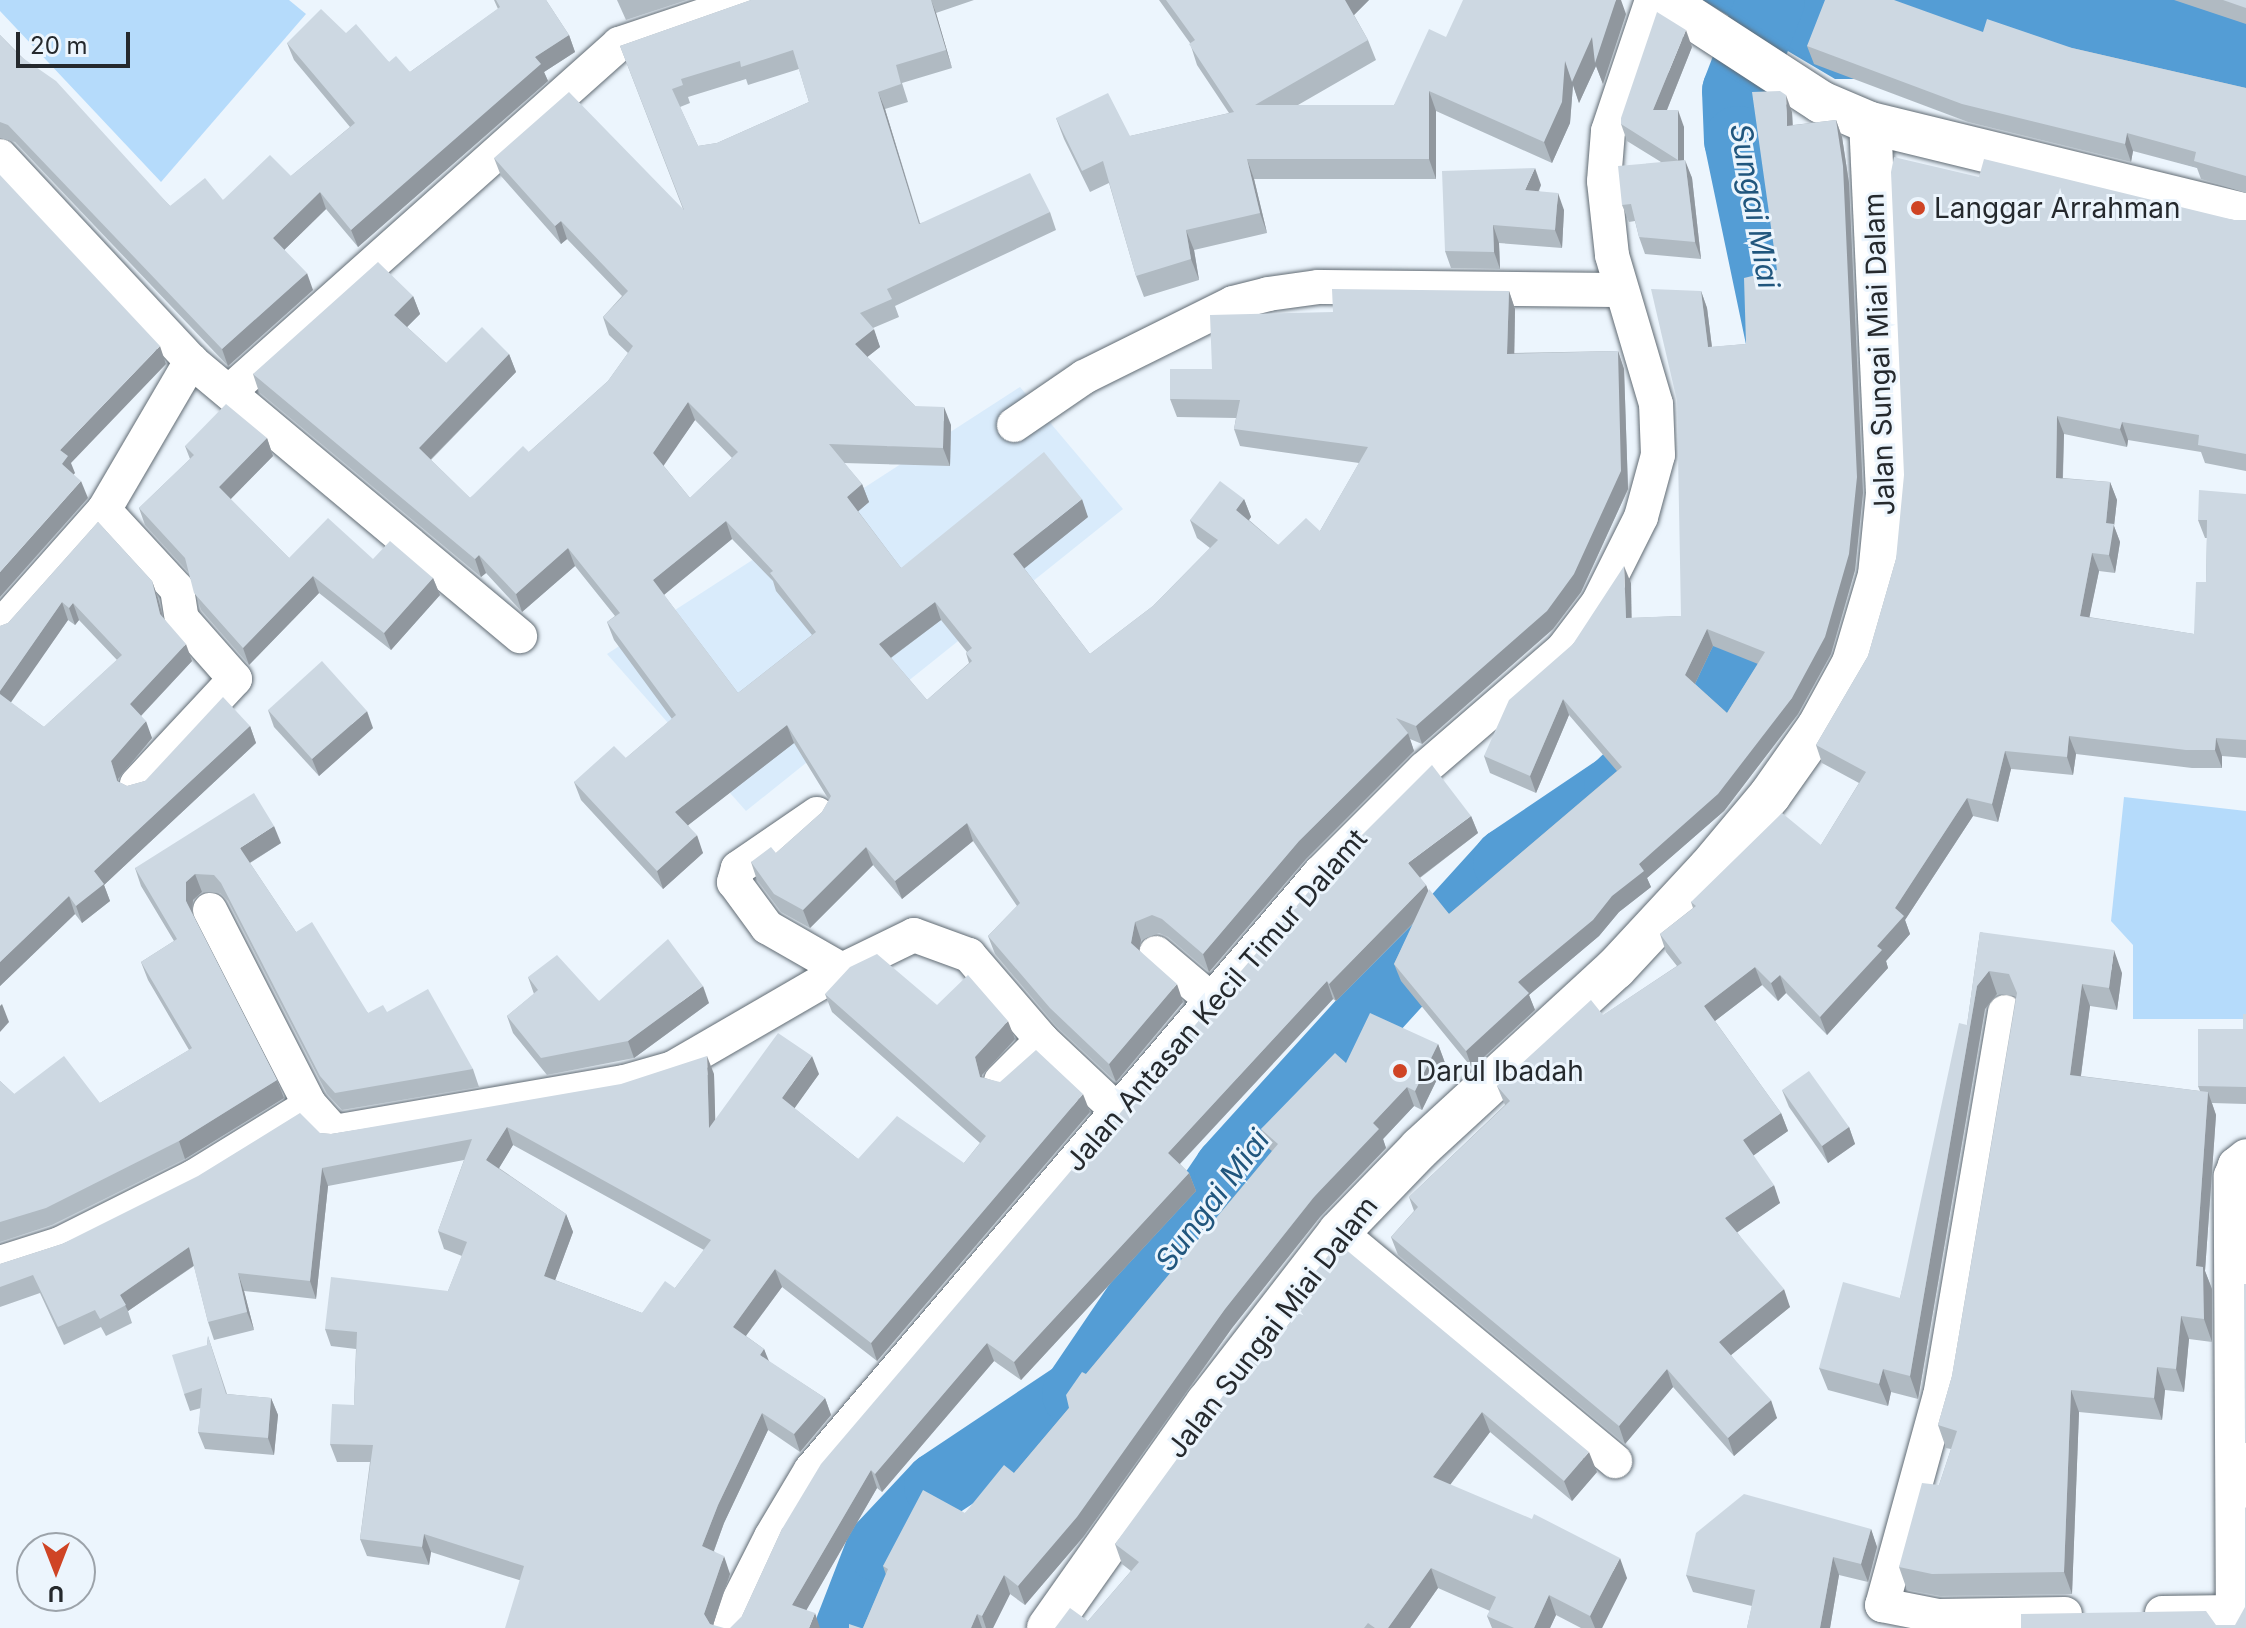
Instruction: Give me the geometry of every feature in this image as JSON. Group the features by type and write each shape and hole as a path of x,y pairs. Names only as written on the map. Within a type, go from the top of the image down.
{"street":[{"path":"229,392 619,44 750,0"},
{"path":"1664,2 1821,102 1870,123 2246,215"},
{"name":"Jalan Antasan Kecil Timur Dalamt","path":"730,1628 771,1537 811,1470 1214,1002 1320,873 1424,769 1563,649 1598,603 1641,517 1658,455 1651,379 1612,255 1604,160 1608,131 1664,2"},
{"name":"Jalan Sungai Miai Dalam","path":"1048,1628 1207,1403 1339,1232 1420,1148 1615,969 1709,868 1778,783 1853,663 1879,575 1887,494 1870,123"},
{"path":"0,156 191,361 520,636"},
{"path":"1014,425 1084,377 1233,303 1268,294 1318,287 1621,290"},
{"path":"0,627 104,510 191,361"},
{"path":"104,510 177,589 182,619 235,679 137,784"},
{"path":"817,814 738,868 734,882 767,927 842,970"},
{"path":"210,910 310,1105 334,1132 345,1133 430,1111 624,1082 673,1068 842,970 914,935 969,955 1042,1040 1118,1111"},
{"path":"1156,953 1214,1002"},
{"path":"2005,1012 1940,1395 1878,1617 2109,1614 2234,1620 2231,1176 2235,1165 2246,1156"},
{"path":"1001,1081 1042,1040"},
{"path":"0,1263 60,1244 195,1176 310,1105"},
{"path":"1339,1232 1615,1461"}],"shaded area":[{"path":"0,0 289,0 306,14 161,182 0,11"},
{"path":"1020,387 1123,509 746,811 607,654"},
{"path":"2124,797 2246,811 2246,1019 2133,1019 2133,945 2111,921"}],"water":[{"path":"1702,0 2246,0 2246,181 1876,79 1835,79"}],"building":[{"path":"496,0 546,0 569,35 535,57 541,64 351,230 320,192 273,238 307,273 222,349 8,125 0,122 0,35 20,56 56,81 170,206 205,178 223,200 270,155 291,176 355,123 287,43 321,9 346,33 356,24 389,62 396,56 410,72 500,7"},
{"path":"751,0 931,0 946,50 896,65 901,84 878,92 919,224 1030,173 1050,212 887,289 892,299 860,313 874,329 855,344 915,406 944,407 943,448 829,444 862,484 847,497 901,568 1044,452 1082,499 1013,554 1090,654 1153,606 1218,540 1190,520 1220,481 1244,499 1236,510 1278,545 1306,518 1320,531 1368,447 1234,429 1240,400 1170,399 1170,369 1212,369 1210,315 1333,312 1332,289 1509,291 1507,354 1618,351 1621,471 1574,574 1547,611 1416,726 1396,718 1408,733 1299,841 1203,954 1162,919 1152,915 1135,922 1131,943 1177,984 1109,1064 1050,1008 988,936 1020,903 967,823 895,881 866,847 803,910 774,894 751,862 771,847 776,853 822,812 831,796 787,725 675,812 697,835 657,871 574,782 614,746 626,758 676,715 607,622 620,613 568,548 516,594 479,555 475,559 253,374 378,262 413,296 394,315 446,363 482,327 509,354 419,448 470,498 523,446 529,452 608,381 633,346 603,317 628,291 561,221 555,226 494,158 569,92 684,210 620,46","holes":["793,50 809,102 717,143 698,146 672,89 683,85 681,79 740,61 741,67","688,402 738,452 690,498 653,453","726,521 773,571 770,573 816,632 738,693 653,580","935,602 972,648 966,653 972,661 927,700 879,644"]},
{"path":"1166,0 1345,0 1368,40 1255,105 1394,105 1429,29 1446,37 1463,0 1616,0 1595,63 1592,37 1572,82 1565,61 1562,102 1544,142 1429,91 1429,159 1247,159 1260,213 1186,230 1191,259 1136,276 1103,161 1082,171 1056,118 1108,93 1130,136 1234,112 1189,44 1195,40"},
{"path":"1825,0 1894,0 1983,32 1987,19 2072,48 2246,88 2246,176 2194,161 2196,152 2127,133 2125,144 1962,104 1807,46"},
{"path":"2223,0 2246,0 2246,8"},
{"path":"1657,12 1686,30 1653,110 1678,110 1678,160 1621,124"},
{"path":"1780,91 1786,95 1787,126 1836,120 1843,166 1857,477 1849,554 1825,637 1792,698 1718,794 1639,864 1644,871 1612,896 1593,920 1518,982 1529,993 1466,1051 1394,964 1429,889 1449,914 1622,767 1563,699 1530,776 1484,756 1509,700 1573,644 1624,566 1626,618 1681,616 1677,401 1651,289 1701,291 1708,347 1746,344 1744,278 1777,270 1752,92","holes":["1707,629 1765,652 1727,713 1685,675"]},
{"path":"1894,157 1979,177 1984,159 2234,220 2246,220 2246,454 2198,445 2199,435 2122,422 2120,429 2057,416 2056,478 2110,482 2106,523 2114,524 2109,555 2092,553 2080,616 2194,634 2196,582 2206,582 2207,520 2198,520 2199,490 2246,494 2246,740 2216,738 2215,750 2186,750 2069,736 2067,757 2005,751 1992,804 1967,798 1895,908 1904,916 1877,946 1882,950 1820,1017 1780,975 1771,983 1755,967 1704,1006 1781,1113 1743,1140 1774,1185 1725,1218 1784,1289 1719,1342 1771,1400 1728,1438 1667,1369 1619,1426 1391,1237 1418,1207 1409,1197 1510,1101 1497,1086 1591,1000 1603,1015 1682,963 1660,934 1696,906 1691,902 1782,813 1821,845 1866,772 1816,745 1868,656 1896,559 1904,475 1891,172"},
{"path":"1685,160 1695,242 1639,237 1631,204 1622,205 1618,166"},
{"path":"1535,168 1525,190 1558,193 1555,230 1493,225 1494,252 1445,251 1442,171"},
{"path":"0,175 160,346 60,450 68,456 62,464 81,481 0,572"},
{"path":"226,404 267,438 219,487 289,558 328,518 373,559 390,541 433,578 384,633 313,576 243,648 194,593 185,558 139,508 194,455 185,446"},
{"path":"98,522 152,581 160,614 186,644 130,704 146,721 111,761 117,781 127,786 145,781 223,697 250,726 94,871 104,884 76,906 69,896 0,962 0,694 44,727 122,655 73,603 69,608 62,602 0,691 0,626 8,623"},
{"path":"322,661 367,711 312,759 268,710"},
{"path":"1432,765 1471,816 1408,863 1426,885 1329,984 1327,981 1168,1153 1189,1173 1014,1362 987,1343 875,1474 871,1470 792,1605 815,1613 809,1628 730,1628 742,1616 782,1529 821,1464 1328,869"},
{"path":"254,793 274,826 240,848 296,932 312,922 368,1013 383,1005 387,1012 428,989 473,1069 335,1093 320,1076 221,883 214,875 195,874 186,882 186,901 277,1080 179,1141 46,1208 0,1222 0,1081 14,1094 64,1056 100,1103 192,1048 141,962 177,939 135,868"},
{"path":"1980,932 2114,950 2109,988 2082,984 2070,1075 2208,1092 2196,1266 2203,1267 2204,1319 2181,1316 2176,1369 2157,1367 2154,1398 2071,1390 2064,1572 1932,1574 1899,1567 1922,1483 1939,1485 1957,1431 1938,1425 1952,1376 2017,993 2009,974 1989,971 1977,986 1910,1376 1883,1369 1879,1384 1819,1368 1843,1282 1900,1298 1959,1023 1967,1025"},
{"path":"668,939 703,986 628,1041 541,1058 507,1016 538,990 528,977 557,955 599,1001"},
{"path":"877,954 937,1005 968,975 1008,1021 975,1057 980,1077 1000,1082 1036,1050 1083,1094 871,1343 775,1269 733,1327 764,1349 760,1355 825,1398 794,1434 762,1413 718,1505 702,1546 724,1556 704,1614 710,1624 724,1628 505,1628 524,1566 424,1534 422,1547 360,1539 373,1445 330,1444 332,1404 354,1405 357,1332 325,1329 331,1277 448,1291 467,1242 438,1231 472,1139 322,1168 310,1281 238,1273 247,1312 208,1322 189,1247 120,1295 126,1305 100,1319 95,1310 58,1327 33,1275 0,1287 0,1264 62,1244 198,1176 300,1113 320,1133 331,1134 621,1084 707,1056 709,1128 778,1033 812,1056 782,1098 858,1159 897,1116 964,1163 986,1136 825,994 850,967","holes":["507,1127 711,1240 675,1288 665,1281 642,1313 544,1276 566,1214 486,1160"]},
{"path":"1370,1013 1438,1044 1415,1091 1407,1087 1373,1123 1379,1129 1313,1198 1225,1309 1077,1517 1018,1586 1004,1575 982,1616 977,1614 971,1628 863,1628 888,1569 883,1566 923,1490 965,1513 1004,1465 1014,1473 1069,1408 1066,1395 1082,1372 1086,1374 1278,1144 1261,1129 1335,1053 1346,1063"},
{"path":"2243,1014 2246,1014 2246,1087 2198,1086 2198,1029 2243,1029"},
{"path":"1809,1071 1849,1127 1822,1146 1782,1090"},
{"path":"1338,1243 1589,1452 1564,1481 1482,1412 1433,1477 1532,1519 1534,1514 1620,1558 1590,1616 1549,1595 1534,1628 1514,1628 1487,1616 1496,1597 1431,1568 1388,1628 1375,1628 1368,1623 1364,1628 1055,1628 1070,1608 1088,1621 1139,1562 1115,1544 1268,1334 1277,1340 1317,1286 1309,1280"},
{"path":"2246,1284 2246,1443 2245,1443"},
{"path":"208,1336 226,1394 271,1398 268,1438 198,1432 202,1388 184,1394 172,1355 207,1345"},
{"path":"1744,1494 1871,1529 1861,1564 1833,1557 1820,1628 1747,1628 1755,1590 1686,1575 1696,1533"},
{"path":"2245,1507 2246,1628 2021,1628 2021,1614 2206,1611 2216,1625 2235,1625 2245,1607"}],"waterway":[{"name":"Sungai Miai","path":"1771,0 1736,91 1738,140 1785,364"},
{"name":"Sungai Miai","path":"849,1628 880,1548 938,1486 1076,1394 1228,1170 1507,862 1618,787 1710,700 1758,611 1772,571"}],"place":[{"name":"Langgar Arrahman","path":"1918,208"},
{"name":"Darul Ibadah","path":"1400,1071"}]}
